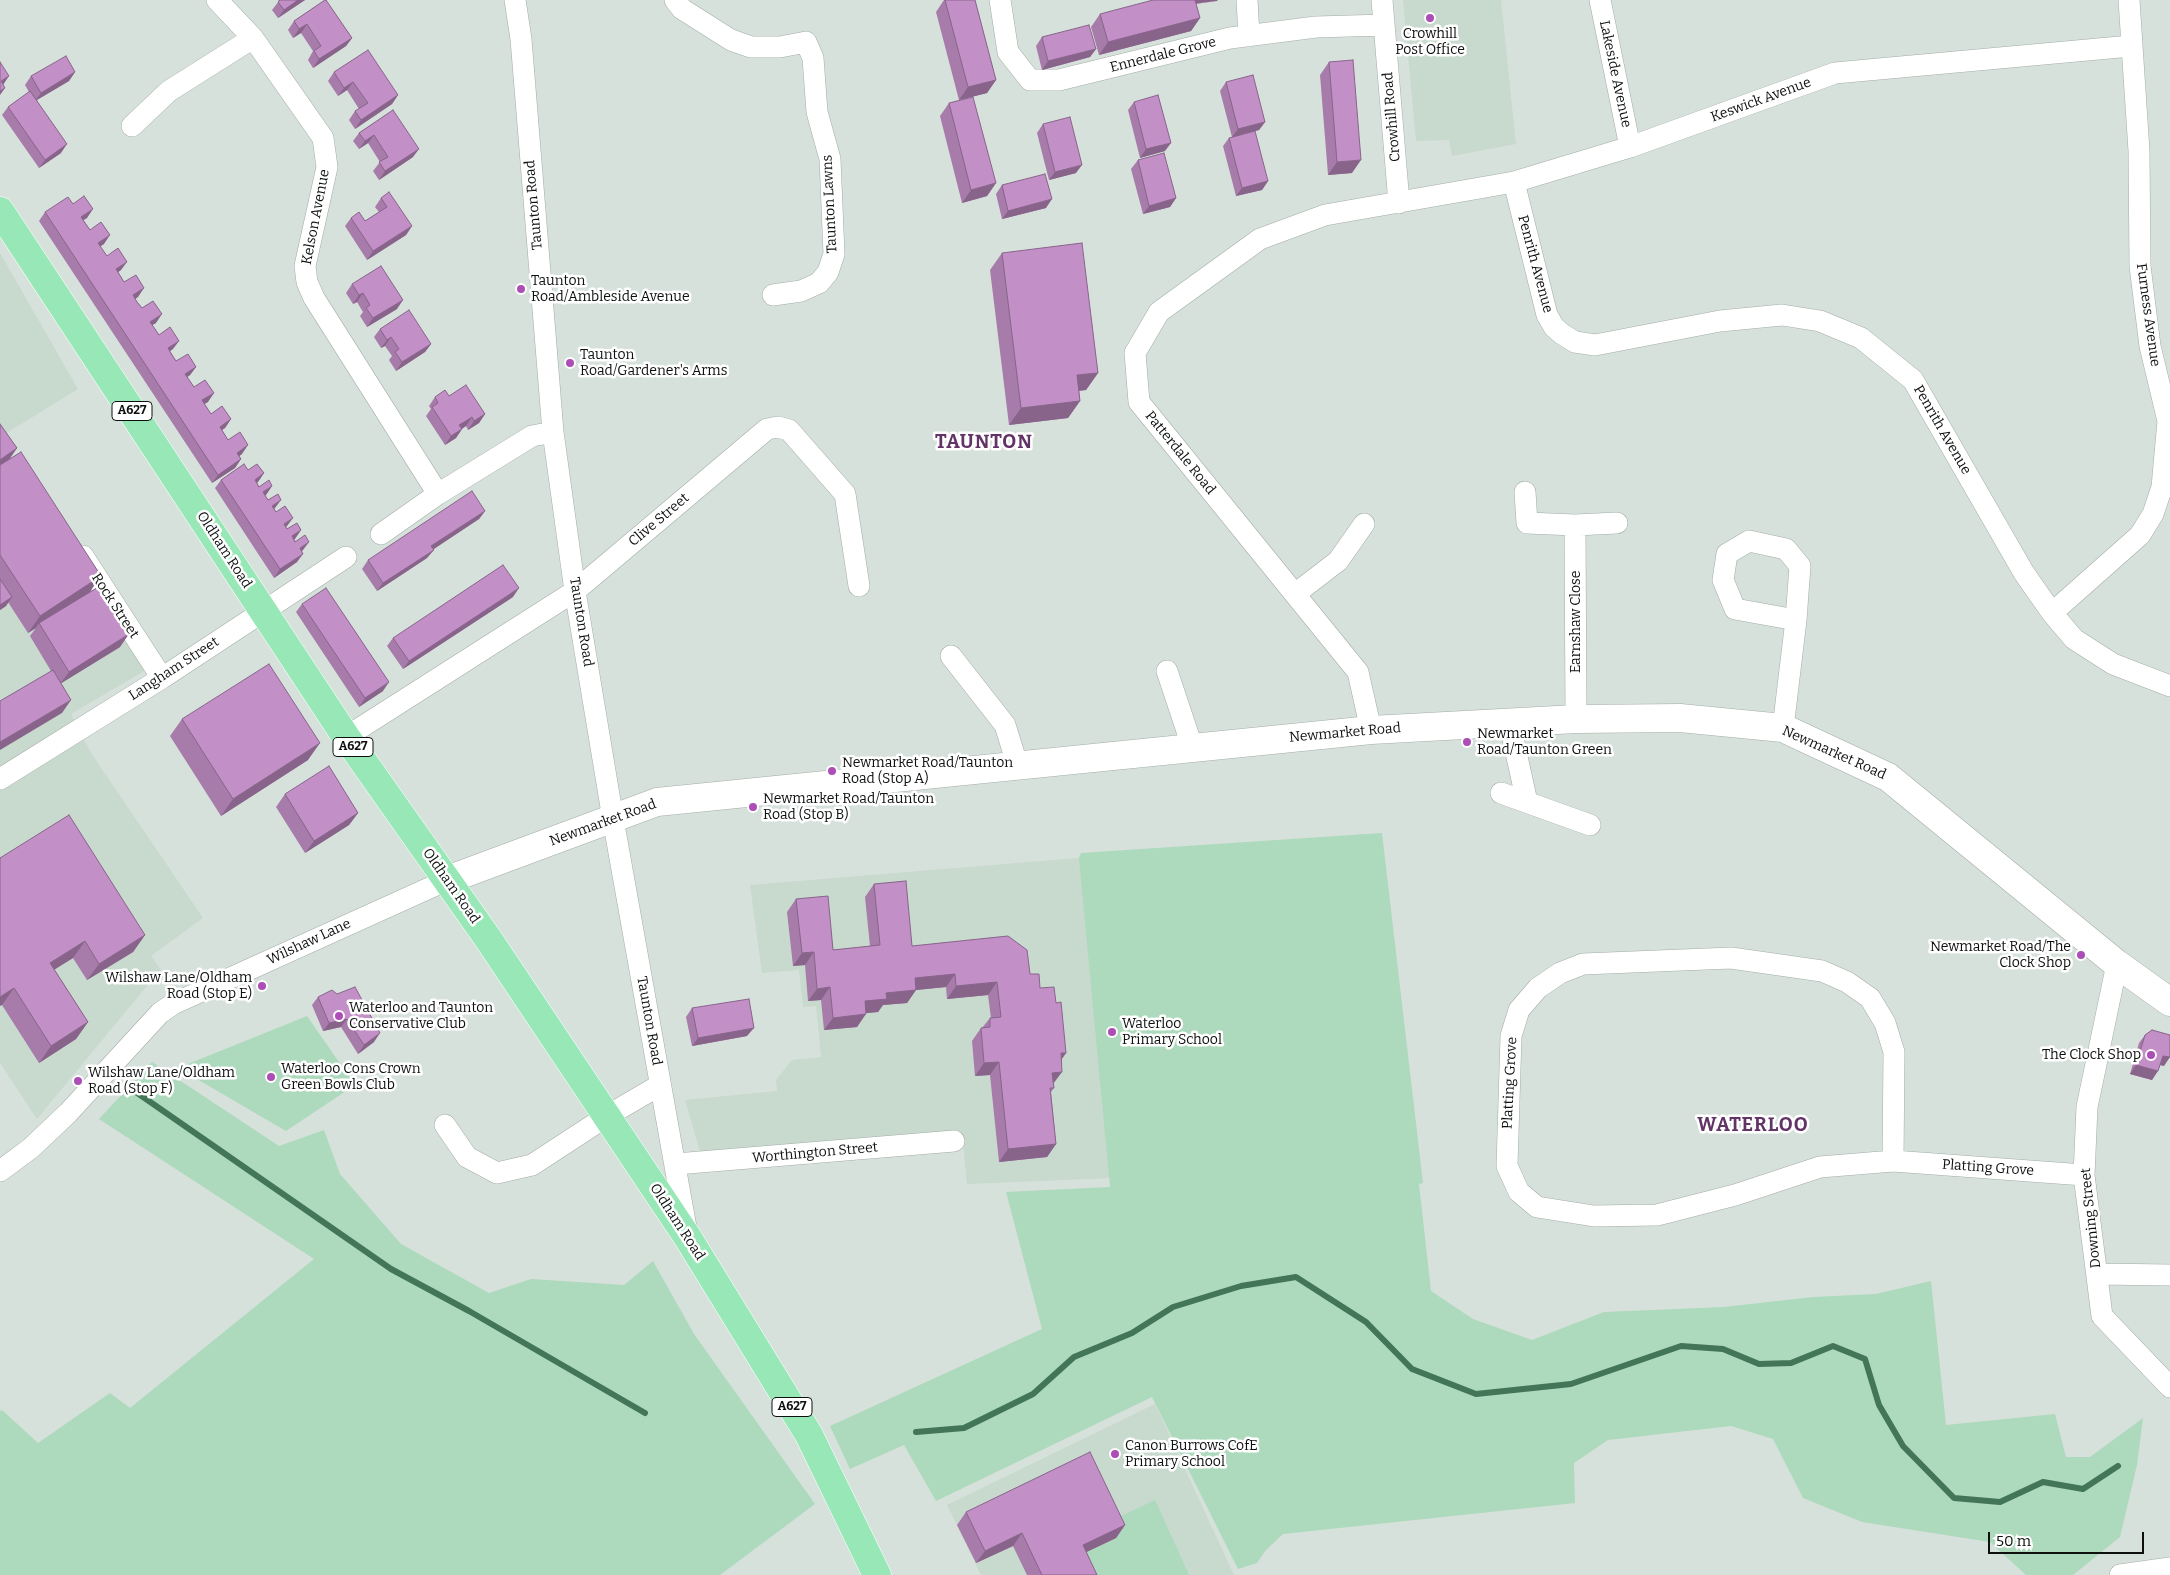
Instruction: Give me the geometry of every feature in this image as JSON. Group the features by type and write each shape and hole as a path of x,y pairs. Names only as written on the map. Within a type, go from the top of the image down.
{"highway":[{"name":"Oldham Road","path":"2,219 346,737 448,880 688,1238 809,1435 878,1575"}],"street":[{"name":"Kelson Avenue","path":"217,0 253,38 323,138 327,155 324,188 305,266 307,282 314,298 438,494"},
{"name":"Taunton Road","path":"515,0 522,49 553,432 575,590 613,819 688,1238"},
{"name":"Taunton Lawns","path":"675,0 682,9 731,40 751,47 780,47 806,42 813,58 818,112 830,159 834,254 828,272 819,283 801,291 774,295"},
{"name":"Ennerdale Grove","path":"1000,0 1008,52 1030,80 1059,80 1230,38 1316,27 1384,25"},
{"path":"1247,0 1249,36"},
{"name":"Crowhill Road","path":"1382,0 1400,203"},
{"name":"Lakeside Avenue","path":"1600,0 1630,148"},
{"name":"Furness Avenue","path":"2052,613 2140,535 2153,514 2162,487 2168,421 2150,346 2140,266 2139,151 2129,0"},
{"path":"132,126 169,91 253,38"},
{"name":"Keswick Avenue","path":"1400,203 1514,182 1630,148 1835,73 2131,46"},
{"name":"Penrith Avenue","path":"1514,182 1547,315 1554,327 1575,342 1594,345 1720,321 1782,315 1820,321 1861,338 1913,380 2024,573 2052,613 2074,639 2113,664 2170,686"},
{"name":"Patterdale Road","path":"1371,730 1358,672 1139,402 1135,353 1158,312 1260,239 1325,215 1400,203"},
{"name":"Clive Street","path":"346,737 575,590 767,429 778,427 789,430 845,494 859,586"},
{"path":"381,534 438,494 532,436 553,432"},
{"path":"1525,492 1527,523 1575,525 1617,523"},
{"path":"1295,594 1338,561 1364,524"},
{"name":"Earnshaw Close","path":"1575,525 1576,719"},
{"name":"Rock Street","path":"73,541 162,678"},
{"name":"Langham Street","path":"0,779 162,678 346,557"},
{"path":"1783,728 1796,620"},
{"path":"951,656 1005,725 1018,767"},
{"path":"1167,671 1193,749"},
{"name":"Newmarket Road","path":"448,880 657,802 1371,730 1509,721 1680,718 1783,728 1888,777 2117,964 2170,1002"},
{"path":"1509,721 1527,802"},
{"path":"1501,793 1590,825"},
{"name":"Wilshaw Lane","path":"0,1171 31,1148 68,1113 160,1013 173,1004 448,880"},
{"name":"Platting Grove","path":"1893,1161 1894,1052 1884,1023 1870,998 1847,982 1822,971 1732,958 1583,964 1560,973 1538,988 1519,1010 1511,1036 1507,1166 1519,1192 1537,1206 1594,1216 1657,1215 1735,1195 1820,1167 1893,1161 2084,1175"},
{"name":"Downing Street","path":"2117,964 2087,1107 2084,1175 2102,1316 2170,1386"},
{"path":"445,1125 467,1157 497,1172 532,1165 660,1085"},
{"name":"Worthington Street","path":"676,1164 954,1141"},
{"path":"2097,1274 2170,1275"},
{"path":"2120,1575 2170,1568"}],"shaded area":[{"path":"1403,0 1501,0 1516,144 1452,156 1449,140 1416,141"},
{"path":"0,253 78,389 0,437"},
{"path":"0,440 151,667 71,714 91,753 203,918 151,956 164,974 151,981 37,1119 0,1063"},
{"name":"Waterloo Primary School","path":"1368,834 1423,1183 1114,1178 967,1184 962,1134 701,1155 685,1100 777,1091 776,1080 792,1060 821,1057 816,1006 803,1007 799,970 762,973 750,885"},
{"name":"Canon Burrows CofE Primary School","path":"1155,1404 1234,1575 981,1575 947,1505"}],"green space":[{"path":"1382,833 1423,1183 1419,1184 1431,1291 1473,1319 1532,1340 1604,1312 1724,1307 1813,1297 1876,1294 1931,1281 1946,1425 2055,1414 2066,1457 2090,1457 2143,1418 2137,1465 2120,1537 2073,1575 2026,1575 1990,1542 1862,1522 1803,1498 1773,1439 1731,1426 1608,1440 1574,1463 1575,1503 1283,1534 1266,1550 1257,1563 1238,1569 1152,1397 936,1501 904,1445 850,1469 830,1426 1042,1329 1006,1192 1110,1187 1079,858 1081,853"},
{"name":"Waterloo Cons Crown Green Bowls Club","path":"307,1016 355,1085 286,1131 178,1068"},
{"path":"152,1062 279,1146 324,1130 340,1174 401,1244 489,1293 531,1279 624,1285 653,1261 694,1334 815,1504 720,1575 0,1575 0,1411 2,1410 38,1443 110,1393 130,1408 314,1259 99,1119"},
{"path":"1155,1500 1189,1575 1082,1575 1074,1558 1106,1523"}],"building":[{"path":"280,0 298,0 284,10 278,2"},
{"path":"325,0 352,38 319,59 314,51 321,46 307,24 299,29 294,21"},
{"path":"945,0 975,0 996,80 968,87"},
{"path":"1153,0 1195,0 1200,18 1108,42 1100,14"},
{"path":"1089,25 1096,49 1048,61 1042,37"},
{"path":"368,50 398,95 361,120 355,111 368,103 353,82 344,88 334,72"},
{"path":"66,56 75,72 41,93 31,76"},
{"path":"1353,60 1361,160 1337,162 1329,62"},
{"path":"0,62 9,76 1,81 5,88 0,91"},
{"path":"1253,75 1265,122 1238,129 1226,82"},
{"path":"30,91 67,144 45,160 8,107"},
{"path":"1158,95 1171,143 1146,149 1134,102"},
{"path":"973,97 996,183 971,190 949,103"},
{"path":"393,110 419,149 385,171 379,162 388,157 374,135 365,141 359,133"},
{"path":"1070,117 1082,165 1055,172 1043,124"},
{"path":"1255,131 1268,181 1242,188 1229,138"},
{"path":"1164,153 1176,198 1149,206 1138,160"},
{"path":"1045,174 1052,199 1008,211 1002,185"},
{"path":"389,192 412,226 373,251 351,218 359,212 365,221 387,207 381,198"},
{"path":"84,196 93,209 81,217 90,230 101,222 110,235 98,243 107,256 118,248 127,262 116,269 124,282 136,275 144,288 133,295 137,302 142,308 153,301 162,314 150,322 159,335 170,327 179,341 168,348 176,361 188,354 196,367 185,374 194,387 205,380 214,393 202,400 211,414 222,406 231,419 220,427 228,440 240,432 248,445 237,453 241,459 218,475 45,212 68,197 73,204"},
{"path":"1082,243 1098,373 1077,375 1080,401 1021,408 1002,253"},
{"path":"381,266 403,300 373,318 366,308 370,305 363,293 359,295 352,284"},
{"path":"409,310 431,344 402,362 395,352 399,349 391,337 387,340 380,329"},
{"path":"466,385 485,414 474,421 472,417 459,425 462,429 451,436 432,407 438,403 435,397 445,390 449,396"},
{"path":"0,424 17,448 0,460"},
{"path":"21,452 101,576 40,616 0,555 0,465"},
{"path":"244,464 248,470 257,464 264,473 255,480 259,487 269,480 272,486 263,492 268,500 278,494 281,500 272,506 276,512 285,506 293,518 284,524 287,529 297,523 301,530 292,536 295,542 305,535 309,542 300,548 303,554 280,569 221,480"},
{"path":"472,491 485,511 431,546 434,550 383,583 368,560"},
{"path":"503,565 519,588 409,661 393,638"},
{"path":"0,579 12,597 0,605"},
{"path":"100,586 129,634 69,672 39,623"},
{"path":"326,588 389,682 365,698 302,604"},
{"path":"269,664 320,743 233,799 182,719"},
{"path":"53,670 71,700 0,742 0,701"},
{"path":"329,766 358,813 314,841 285,794"},
{"path":"69,815 145,935 99,964 85,941 50,963 88,1022 51,1046 14,988 0,997 0,858"},
{"path":"906,881 912,946 1008,936 1027,950 1030,974 1039,974 1040,988 1054,987 1056,1003 1061,1002 1066,1053 1061,1053 1062,1072 1052,1073 1054,1088 1050,1088 1056,1144 1008,1149 999,1062 984,1063 981,1028 990,1027 990,1018 1001,1017 997,982 956,986 955,974 915,978 916,990 886,993 887,999 865,1001 866,1014 833,1018 830,987 817,989 814,952 802,953 796,899 828,896 833,950 880,945 874,884"},
{"path":"355,987 380,1033 364,1045 347,1019 329,1023 318,997 332,990 337,994"},
{"path":"749,999 754,1028 698,1038 692,1008"},
{"name":"The Clock Shop","path":"2152,1030 2170,1035 2170,1057 2163,1056 2158,1071 2136,1065 2145,1035"},
{"path":"1090,1452 1125,1525 1083,1545 1097,1575 1042,1575 1022,1533 985,1551 966,1512"}],"waterway":[{"path":"133,1090 391,1269 469,1311 645,1413"},
{"path":"916,1432 964,1428 1033,1394 1074,1357 1132,1333 1173,1307 1241,1286 1296,1277 1366,1322 1412,1369 1476,1394 1571,1384 1681,1346 1723,1349 1759,1364 1791,1363 1833,1346 1865,1359 1879,1405 1903,1446 1954,1498 2000,1502 2043,1482 2083,1489 2118,1466"}],"place":[{"name":"Crowhill Post Office","path":"1430,18"},
{"name":"Taunton Road/Ambleside Avenue","path":"521,289"},
{"name":"Taunton Road/Gardener's Arms","path":"570,363"},
{"name":"Newmarket Road/Taunton Green","path":"1467,742"},
{"name":"Newmarket Road/Taunton Road (Stop A)","path":"832,771"},
{"name":"Newmarket Road/Taunton Road (Stop B)","path":"753,807"},
{"name":"Newmarket Road/The Clock Shop","path":"2081,955"},
{"name":"Wilshaw Lane/Oldham Road (Stop E)","path":"262,986"},
{"name":"Waterloo and Taunton Conservative Club","path":"339,1016"},
{"name":"Waterloo Primary School","path":"1112,1032"},
{"name":"The Clock Shop","path":"2151,1055"},
{"name":"Waterloo Cons Crown Green Bowls Club","path":"271,1077"},
{"name":"Wilshaw Lane/Oldham Road (Stop F)","path":"78,1081"},
{"name":"Canon Burrows CofE Primary School","path":"1115,1454"}],"district":[{"name":"TAUNTON","path":"984,443"},
{"name":"WATERLOO","path":"1753,1126"}]}
